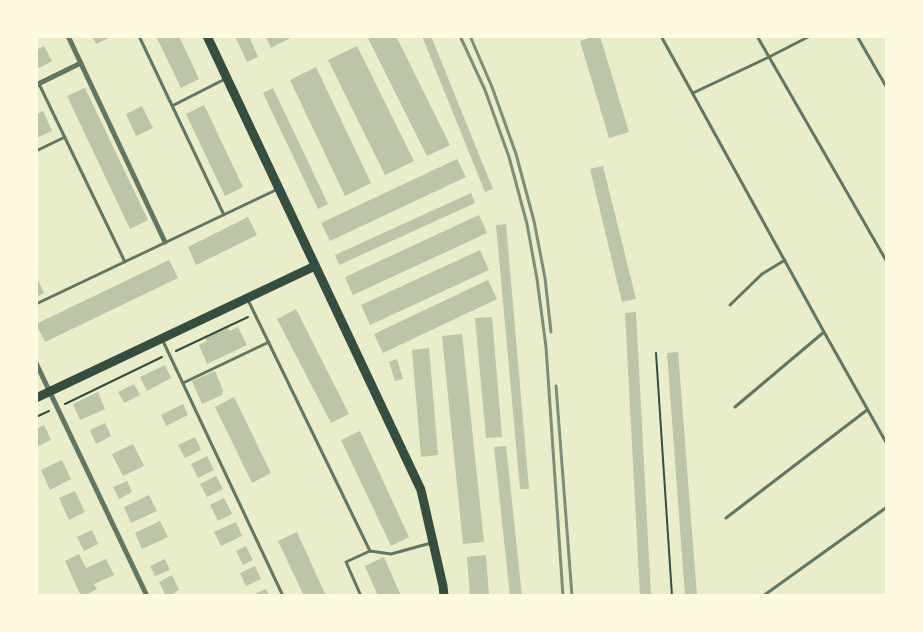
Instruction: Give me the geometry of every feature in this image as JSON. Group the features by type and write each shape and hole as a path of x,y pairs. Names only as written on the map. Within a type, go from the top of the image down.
{"main road":[{"path":"207,36 421,490 444,596"},
{"path":"36,398 315,266"}],"street":[{"path":"68,36 165,242"},
{"path":"38,84 81,63"},
{"path":"36,363 147,596"}],"lane":[{"path":"139,36 224,215"},
{"path":"661,36 887,444"},
{"path":"757,36 887,262"},
{"path":"693,93 810,36"},
{"path":"857,36 887,88"},
{"path":"172,106 227,78"},
{"path":"38,84 125,262"},
{"path":"36,151 65,137"},
{"path":"36,304 278,189"},
{"path":"730,305 762,274 785,260"},
{"path":"247,298 370,551"},
{"path":"735,407 824,332"},
{"path":"162,338 283,596"},
{"path":"183,383 268,342"},
{"path":"726,518 867,410"},
{"path":"763,596 887,507"},
{"path":"361,596 346,562 370,551 391,554 433,543"}],"path":[{"path":"36,418 255,314"},
{"path":"656,353 672,596"}],"building":[{"path":"92,36 113,36 96,44"},
{"path":"156,36 179,36 199,79 181,88"},
{"path":"235,36 249,36 258,57 247,62"},
{"path":"265,36 294,36 271,48"},
{"path":"367,36 396,36 450,145 427,156"},
{"path":"422,36 431,36 493,189 485,192"},
{"path":"600,36 629,132 609,138 580,41"},
{"path":"44,46 52,61 39,68 36,63 36,50"},
{"path":"357,46 414,161 385,175 328,60"},
{"path":"316,67 371,183 345,196 290,80"},
{"path":"85,88 148,220 130,229 67,96"},
{"path":"273,88 328,204 318,209 263,93"},
{"path":"204,105 243,187 225,196 186,114"},
{"path":"142,106 153,128 136,136 126,114"},
{"path":"43,111 52,131 36,138 36,115"},
{"path":"457,159 466,177 330,241 321,223"},
{"path":"603,166 636,299 622,302 590,169"},
{"path":"471,193 475,203 339,265 335,255"},
{"path":"479,215 487,233 353,295 345,277"},
{"path":"248,217 257,235 196,265 188,247"},
{"path":"506,224 529,489 520,489 496,225"},
{"path":"480,250 489,270 370,325 361,305"},
{"path":"169,260 178,278 45,342 36,324"},
{"path":"36,276 44,293 36,297"},
{"path":"488,280 497,299 383,353 374,334"},
{"path":"296,309 349,414 331,423 277,319"},
{"path":"636,312 651,596 640,596 625,313"},
{"path":"492,317 502,437 486,438 475,318"},
{"path":"238,327 247,345 207,364 199,345 207,341 205,338 228,328 229,331"},
{"path":"462,334 484,542 463,544 442,336"},
{"path":"429,348 438,455 421,457 412,350"},
{"path":"678,352 697,596 685,596 667,353"},
{"path":"397,359 403,379 395,381 389,362"},
{"path":"165,365 171,378 147,391 140,377"},
{"path":"215,371 223,390 222,395 202,404 192,381"},
{"path":"134,384 140,395 124,403 118,392"},
{"path":"98,392 105,409 80,420 73,404"},
{"path":"234,397 271,473 252,483 215,407"},
{"path":"183,404 188,415 166,426 161,415"},
{"path":"105,423 111,436 96,444 90,430"},
{"path":"44,425 51,440 36,447 36,429"},
{"path":"360,431 409,537 391,546 341,440"},
{"path":"195,437 201,450 185,458 178,445"},
{"path":"133,444 144,466 123,476 112,454"},
{"path":"506,446 522,596 510,596 494,447"},
{"path":"207,456 214,470 198,478 191,464"},
{"path":"62,460 71,479 50,490 41,470"},
{"path":"216,476 223,489 207,497 200,484"},
{"path":"127,481 132,492 119,499 113,487"},
{"path":"75,491 85,512 69,520 59,498"},
{"path":"149,495 157,511 131,523 124,507"},
{"path":"224,498 232,514 218,521 210,505"},
{"path":"160,521 168,537 142,549 135,533"},
{"path":"236,522 242,536 221,546 214,532"},
{"path":"92,530 98,544 84,551 77,537"},
{"path":"297,532 326,596 304,596 278,541"},
{"path":"246,546 253,560 243,565 236,551"},
{"path":"79,554 86,568 106,559 114,575 94,584 97,589 84,596 81,596 65,561"},
{"path":"486,555 489,596 470,596 467,557"},
{"path":"384,557 401,596 378,596 365,566"},
{"path":"165,559 170,570 155,576 150,566"},
{"path":"255,566 261,579 246,586 240,573"},
{"path":"172,575 179,590 166,596 159,582"},
{"path":"266,589 269,596 250,596"}],"railway":[{"path":"460,36 485,90 509,157 527,224 546,347 563,596"},
{"path":"470,36 492,87 516,154 534,221 545,278 551,332"},
{"path":"556,386 572,596"}]}
